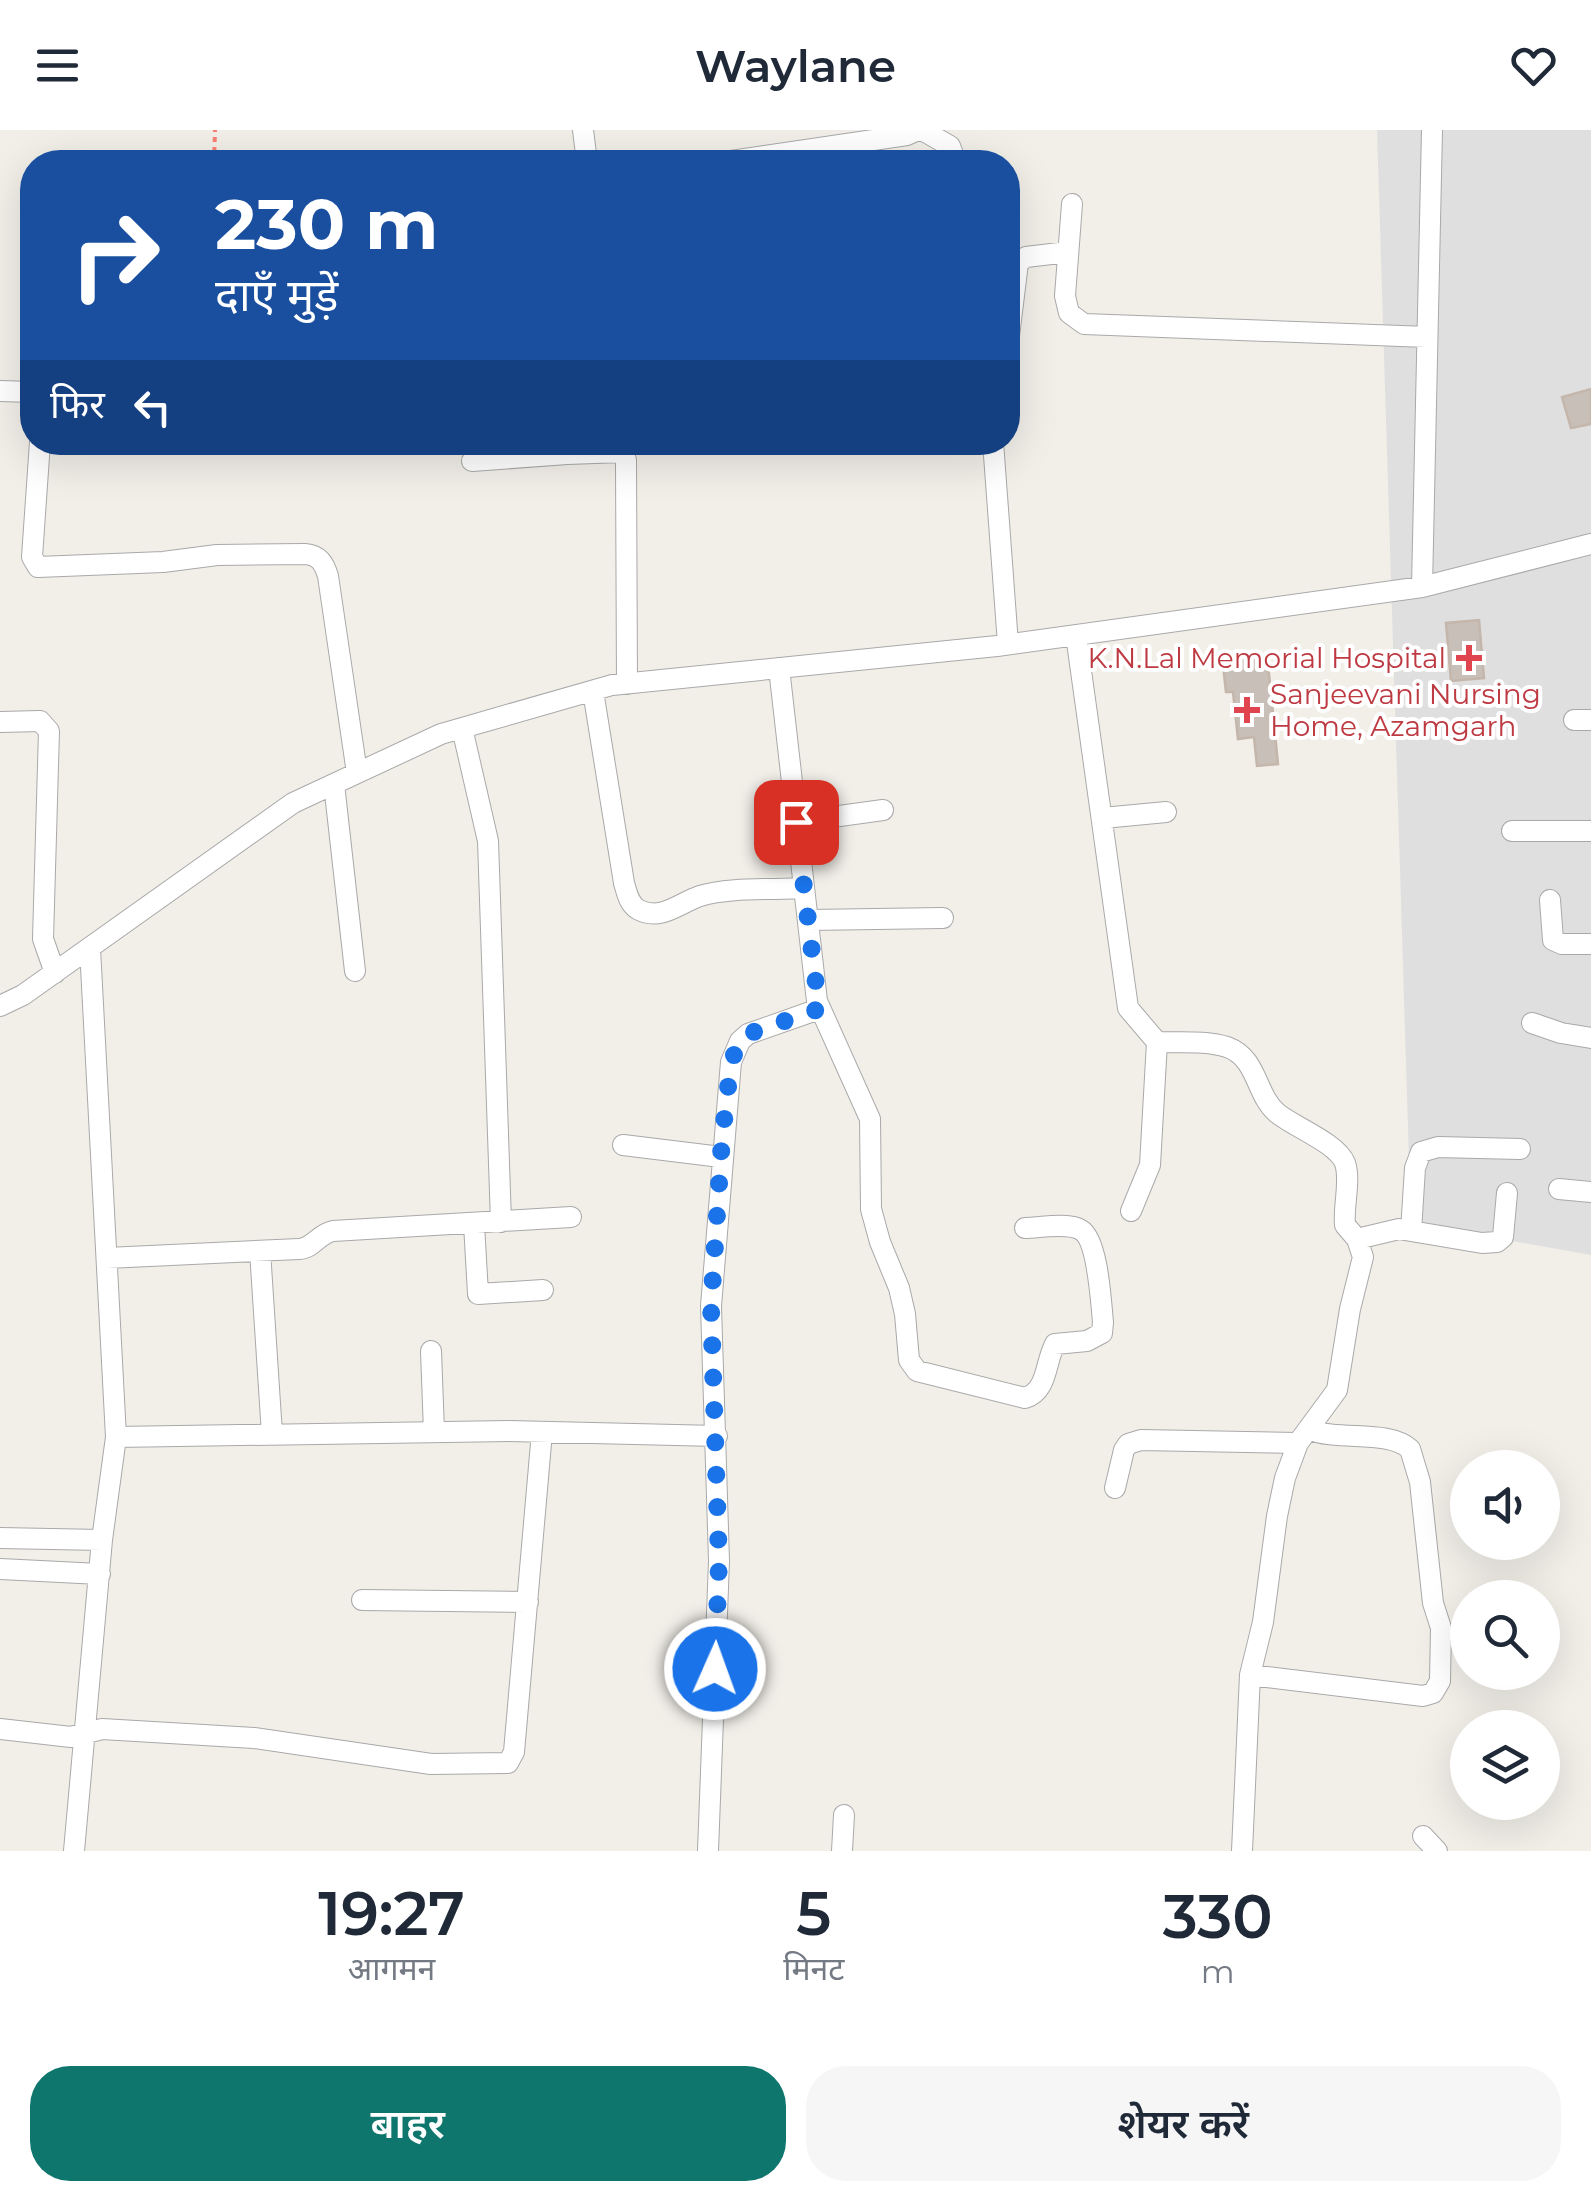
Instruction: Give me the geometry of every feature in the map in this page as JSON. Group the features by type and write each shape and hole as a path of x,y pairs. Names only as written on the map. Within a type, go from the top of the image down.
{"street":[{"path":"806,150 920,130 952,150"},
{"path":"1422,587 1432,130"},
{"path":"1072,204 1065,296 1069,313 1076,320 1096,327 1428,337"},
{"path":"1020,262 1068,252"},
{"path":"39,455 32,557 38,567 164,562 217,555 305,554 320,560 328,576 357,773"},
{"path":"472,461 514,455"},
{"path":"624,455 627,684"},
{"path":"995,455 1008,644"},
{"path":"0,1006 24,995 293,803 462,728 627,684 1008,644 1422,587 1591,544"},
{"path":"1076,635 1128,1008 1157,1042 1150,1165 1131,1211"},
{"path":"779,668 819,1009 870,1120 872,1209 880,1242 899,1288 909,1360 917,1371 1025,1398 1034,1396 1040,1388 1054,1344 1087,1341 1102,1332 1094,1257 1086,1236 1072,1228 1024,1228"},
{"path":"593,691 630,903 640,911 656,914 673,911 700,896 804,888"},
{"path":"0,722 40,721 49,731 43,938 55,973"},
{"path":"462,728 488,841 501,1222"},
{"path":"334,784 354,972"},
{"path":"796,822 884,810"},
{"path":"1103,818 1166,812"},
{"path":"1512,831 1591,831"},
{"path":"1550,900 1553,940 1591,944"},
{"path":"809,920 943,918"},
{"path":"74,1851 102,1540 116,1436 90,948"},
{"path":"708,1851 719,1562 711,1306 731,1062 740,1041 756,1030 819,1009"},
{"path":"1532,1023 1591,1038"},
{"path":"1157,1042 1217,1045 1241,1055 1278,1114 1344,1159 1344,1219 1364,1257 1336,1390 1303,1436 1285,1478 1277,1516 1263,1622 1250,1675 1242,1851"},
{"path":"623,1145 721,1158"},
{"path":"1411,1232 1414,1168 1421,1152 1438,1147 1520,1149"},
{"path":"1558,1190 1591,1192"},
{"path":"1357,1240 1392,1230 1497,1242 1503,1236 1507,1194"},
{"path":"108,1258 305,1248 333,1231 571,1218"},
{"path":"474,1224 478,1294 543,1290"},
{"path":"260,1251 272,1434"},
{"path":"431,1352 434,1432"},
{"path":"116,1436 434,1432 717,1436"},
{"path":"0,1728 53,1736 86,1736 102,1729 236,1737 431,1764 508,1764 514,1752 542,1432"},
{"path":"1114,1488 1124,1450 1128,1444 1141,1440 1325,1436 1396,1440 1410,1449 1420,1482 1433,1603 1441,1628 1440,1681 1433,1693 1423,1696 1250,1675"},
{"path":"0,1538 102,1540"},
{"path":"0,1570 100,1574"},
{"path":"362,1600 528,1602"},
{"path":"842,1851 844,1815"}],"shaded area":[{"path":"1377,130 1591,130 1591,1255 1411,1223"}],"building":[{"path":"1591,389 1591,424 1571,428 1562,397"},
{"path":"1479,620 1484,678 1451,681 1446,623"},
{"path":"1267,654 1278,764 1257,766 1254,737 1238,739 1233,692 1226,692 1223,665 1228,665 1227,658"}],"place":[{"name":"K.N.Lal Memorial Hospital","path":"1469,658"},
{"name":"Sanjeevani Nursing Home, Azamgarh","path":"1247,710"}],"route":[{"path":"715,1669 719,1562 711,1306 722,1139 731,1062 740,1041 756,1030 819,1009 796,822"}]}
